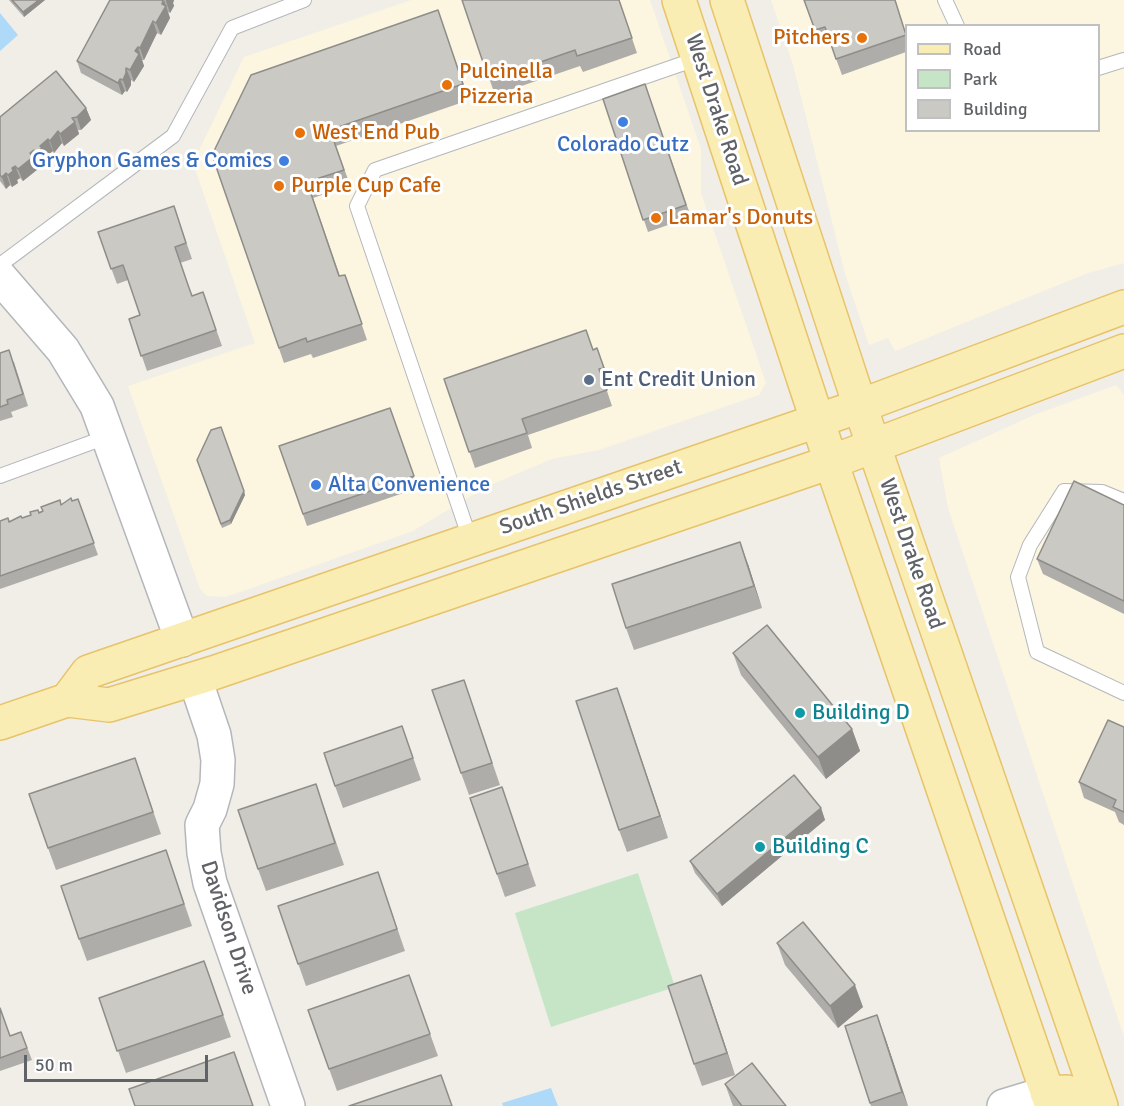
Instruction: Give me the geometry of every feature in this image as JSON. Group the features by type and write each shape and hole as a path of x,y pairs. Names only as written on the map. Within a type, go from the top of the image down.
{"main road":[{"name":"West Drake Road","path":"679,0 831,462 1058,1102"},
{"name":"West Drake Road","path":"727,0 860,406 1101,1106"},
{"path":"699,58 714,66 743,108 768,122"},
{"name":"South Shields Street","path":"67,700 88,672 860,406 1124,307"},
{"name":"South Shields Street","path":"0,723 67,700 109,705 195,679 831,462 1124,351"},
{"path":"326,633 340,608 460,566 470,539"},
{"path":"195,679 214,653 276,627 281,605"},
{"path":"109,705 120,681 174,658 182,639"}],"street":[{"path":"0,277 63,350 97,406 182,639"},
{"name":"Davidson Drive","path":"195,679 214,735 218,760 217,784 202,825 204,853 210,883 288,1106"},
{"path":"1005,1106 1058,1102"}],"lane":[{"path":"0,265 173,136 232,28 304,0"},
{"path":"945,0 956,24"},
{"path":"470,539 357,206 375,170 699,58"},
{"path":"1100,67 1124,60"},
{"path":"0,476 109,436"},
{"path":"1124,501 1102,492 1064,491 1030,545 1018,577 1037,652 1124,693"}],"shaded area":[{"path":"411,0 650,0 701,149 701,193 766,383 759,395 599,450 552,459 488,486 413,531 226,597 207,596 200,589 128,386 255,343 193,163 244,57"},
{"path":"771,0 1124,0 1124,263 1088,273 895,351 888,338 869,345 845,274 793,65"},
{"path":"1116,385 1124,395 1124,1037 948,508 939,458 1034,415"}],"green space":[{"path":"638,873 675,987 551,1027 515,913"}],"water":[{"path":"0,13 18,35 0,51"},
{"path":"551,1088 558,1106 503,1106 502,1103"}],"building":[{"path":"12,0 39,0 23,12"},
{"path":"110,0 163,0 162,4 166,6 156,23 153,21 140,48 138,47 135,51 139,54 130,70 126,68 123,80 120,79 118,83 77,61"},
{"path":"462,0 619,0 632,38 577,56 575,50 489,80"},
{"name":"Pitchers","path":"804,0 895,0 905,35 836,59 825,27 815,30"},
{"path":"438,10 463,84 330,130 344,170 307,182 339,276 345,275 362,324 307,342 306,338 279,348 212,155 251,75"},
{"path":"56,71 86,108 77,117 72,118 75,122 60,134 58,131 35,153 34,150 30,153 33,157 18,169 15,166 12,168 13,171 2,177 0,175 0,117"},
{"path":"645,84 686,205 643,220 603,99"},
{"path":"174,206 186,243 175,247 192,296 203,292 216,330 141,356 129,319 140,315 123,265 111,269 98,232"},
{"path":"586,330 593,350 597,348 604,368 599,369 607,390 522,419 527,433 469,452 444,379"},
{"path":"9,350 23,394 7,400 8,404 0,407 0,353"},
{"path":"390,408 414,476 303,514 279,446"},
{"path":"221,427 244,491 230,520 221,524 197,460 211,430"},
{"path":"1074,481 1124,505 1124,601 1037,559"},
{"path":"71,498 72,501 78,499 94,543 0,576 0,521 8,518 9,522 21,516 22,518 31,515 30,512 38,510 39,513 43,511 41,507 60,500 61,505"},
{"path":"740,542 754,586 626,628 612,584"},
{"name":"Building D","path":"767,625 852,729 818,757 733,653"},
{"path":"464,680 492,763 461,773 432,690"},
{"path":"617,688 660,816 619,830 576,701"},
{"path":"1108,720 1124,727 1124,812 1113,807 1116,800 1079,782"},
{"path":"402,726 413,758 335,786 324,753"},
{"path":"135,758 153,812 48,848 29,794"},
{"name":"Building C","path":"794,775 821,808 717,894 690,861"},
{"path":"316,784 335,843 258,869 238,810"},
{"path":"502,787 528,864 497,874 470,798"},
{"path":"166,850 184,904 79,939 61,886"},
{"path":"378,872 397,929 298,964 278,906"},
{"path":"803,922 855,985 830,1006 777,943"},
{"path":"204,961 223,1015 117,1051 99,998"},
{"path":"409,975 430,1034 329,1069 308,1010"},
{"path":"701,975 727,1053 694,1064 668,986"},
{"path":"0,1008 10,1036 21,1032 27,1048 0,1058"},
{"path":"877,1015 902,1092 870,1103 845,1026"},
{"path":"234,1052 253,1106 135,1106 129,1089"},
{"path":"752,1063 786,1106 742,1106 725,1084"},
{"path":"441,1075 452,1106 349,1106"}],"place":[{"name":"Pitchers","path":"862,38"},
{"name":"Pulcinella Pizzeria","path":"447,85"},
{"name":"Colorado Cutz","path":"623,122"},
{"name":"West End Pub","path":"300,133"},
{"name":"Gryphon Games & Comics","path":"284,161"},
{"name":"Purple Cup Cafe","path":"279,186"},
{"name":"Lamar's Donuts","path":"656,218"},
{"name":"Ent Credit Union","path":"589,380"},
{"name":"Alta Convenience","path":"316,485"},
{"name":"Building D","path":"800,713"},
{"name":"Building C","path":"760,847"}]}
